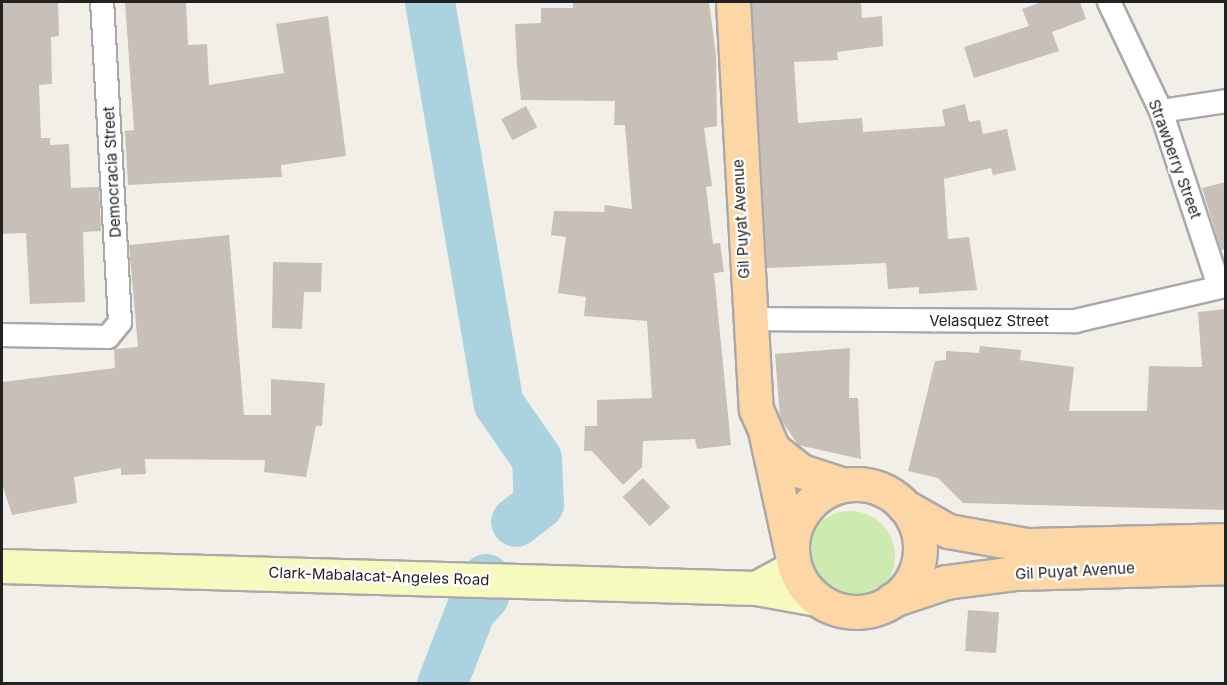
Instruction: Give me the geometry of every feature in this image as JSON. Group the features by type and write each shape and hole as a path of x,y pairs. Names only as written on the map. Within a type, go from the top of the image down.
{"main road":[{"name":"Gil Puyat Avenue","path":"732,2 753,390 766,435 793,560"},
{"name":"Gil Puyat Avenue","path":"766,435 773,449 801,471 844,485"},
{"path":"844,485 871,486 904,506 916,530 919,556 910,581 892,600 854,612 817,599 793,560 801,515 820,496 844,485"},
{"name":"Gil Puyat Avenue","path":"904,506 948,531 1027,545 1226,540"},
{"name":"Gil Puyat Avenue","path":"892,600 946,582 1016,573 1226,567"}],"street":[{"name":"Democracia Street","path":"2,334 108,337 120,322 102,2"},
{"name":"Strawberry Street","path":"1109,2 1161,111 1222,286"},
{"path":"1161,111 1226,101"},
{"name":"Velasquez Street","path":"748,319 1075,321 1222,286"},
{"path":"745,588 793,560"},
{"name":"Clark-Mabalacat-Angeles Road","path":"2,566 745,588 817,599"}],"green space":[{"path":"850,511 867,515 882,524 891,539 895,556 891,573 882,588 867,597 850,601 833,597 818,588 809,573 805,556 809,539 818,524 833,515"}],"building":[{"path":"2,2 58,2 59,36 51,37 52,84 39,85 41,138 50,138 50,145 69,144 71,188 99,187 101,231 83,232 85,302 30,304 26,233 2,234"},
{"path":"125,2 186,2 188,45 207,44 209,85 284,73 276,24 328,16 346,156 281,165 282,177 128,185 125,131 134,130"},
{"path":"573,2 709,2 716,55 717,126 704,128 712,186 706,187 713,244 720,243 724,272 714,273 731,445 697,449 695,439 643,441 642,467 623,485 592,451 584,451 585,426 597,426 597,400 652,398 647,321 584,316 586,297 558,293 566,237 551,235 554,211 604,212 605,205 632,209 625,125 614,125 615,101 521,100 517,65 515,24 541,23 541,8 573,8"},
{"path":"752,2 861,2 862,18 882,16 883,46 837,52 838,60 794,62 798,123 862,118 863,132 945,126 942,110 965,104 969,122 980,120 983,134 1007,129 1016,170 993,175 991,168 944,179 948,239 969,237 977,290 919,294 919,287 888,289 886,263 767,268"},
{"path":"1042,2 1080,2 1086,19 1052,32 1059,51 974,78 964,47 1029,26 1022,9"},
{"path":"526,106 537,127 513,140 501,119"},
{"path":"1226,182 1226,249 1221,250 1202,188"},
{"path":"229,235 244,415 271,415 271,379 325,383 322,426 316,426 306,477 264,472 265,460 145,459 146,474 121,475 121,468 74,477 77,503 12,515 2,484 2,382 115,368 114,349 138,347 129,245"},
{"path":"273,262 322,263 321,292 304,292 302,329 272,328"},
{"path":"1226,309 1226,510 963,503 938,478 908,471 935,361 946,360 946,351 979,353 980,346 1021,350 1020,360 1074,367 1069,411 1147,411 1149,366 1202,367 1198,312"},
{"path":"850,348 849,398 858,398 861,459 798,445 780,418 775,354"},
{"path":"643,478 670,507 650,526 623,497"},
{"path":"968,610 999,612 996,653 965,651"}],"waterway":[{"path":"430,2 499,404 537,459 539,504 516,522"},
{"path":"442,684 471,610 484,596 486,579"}]}
